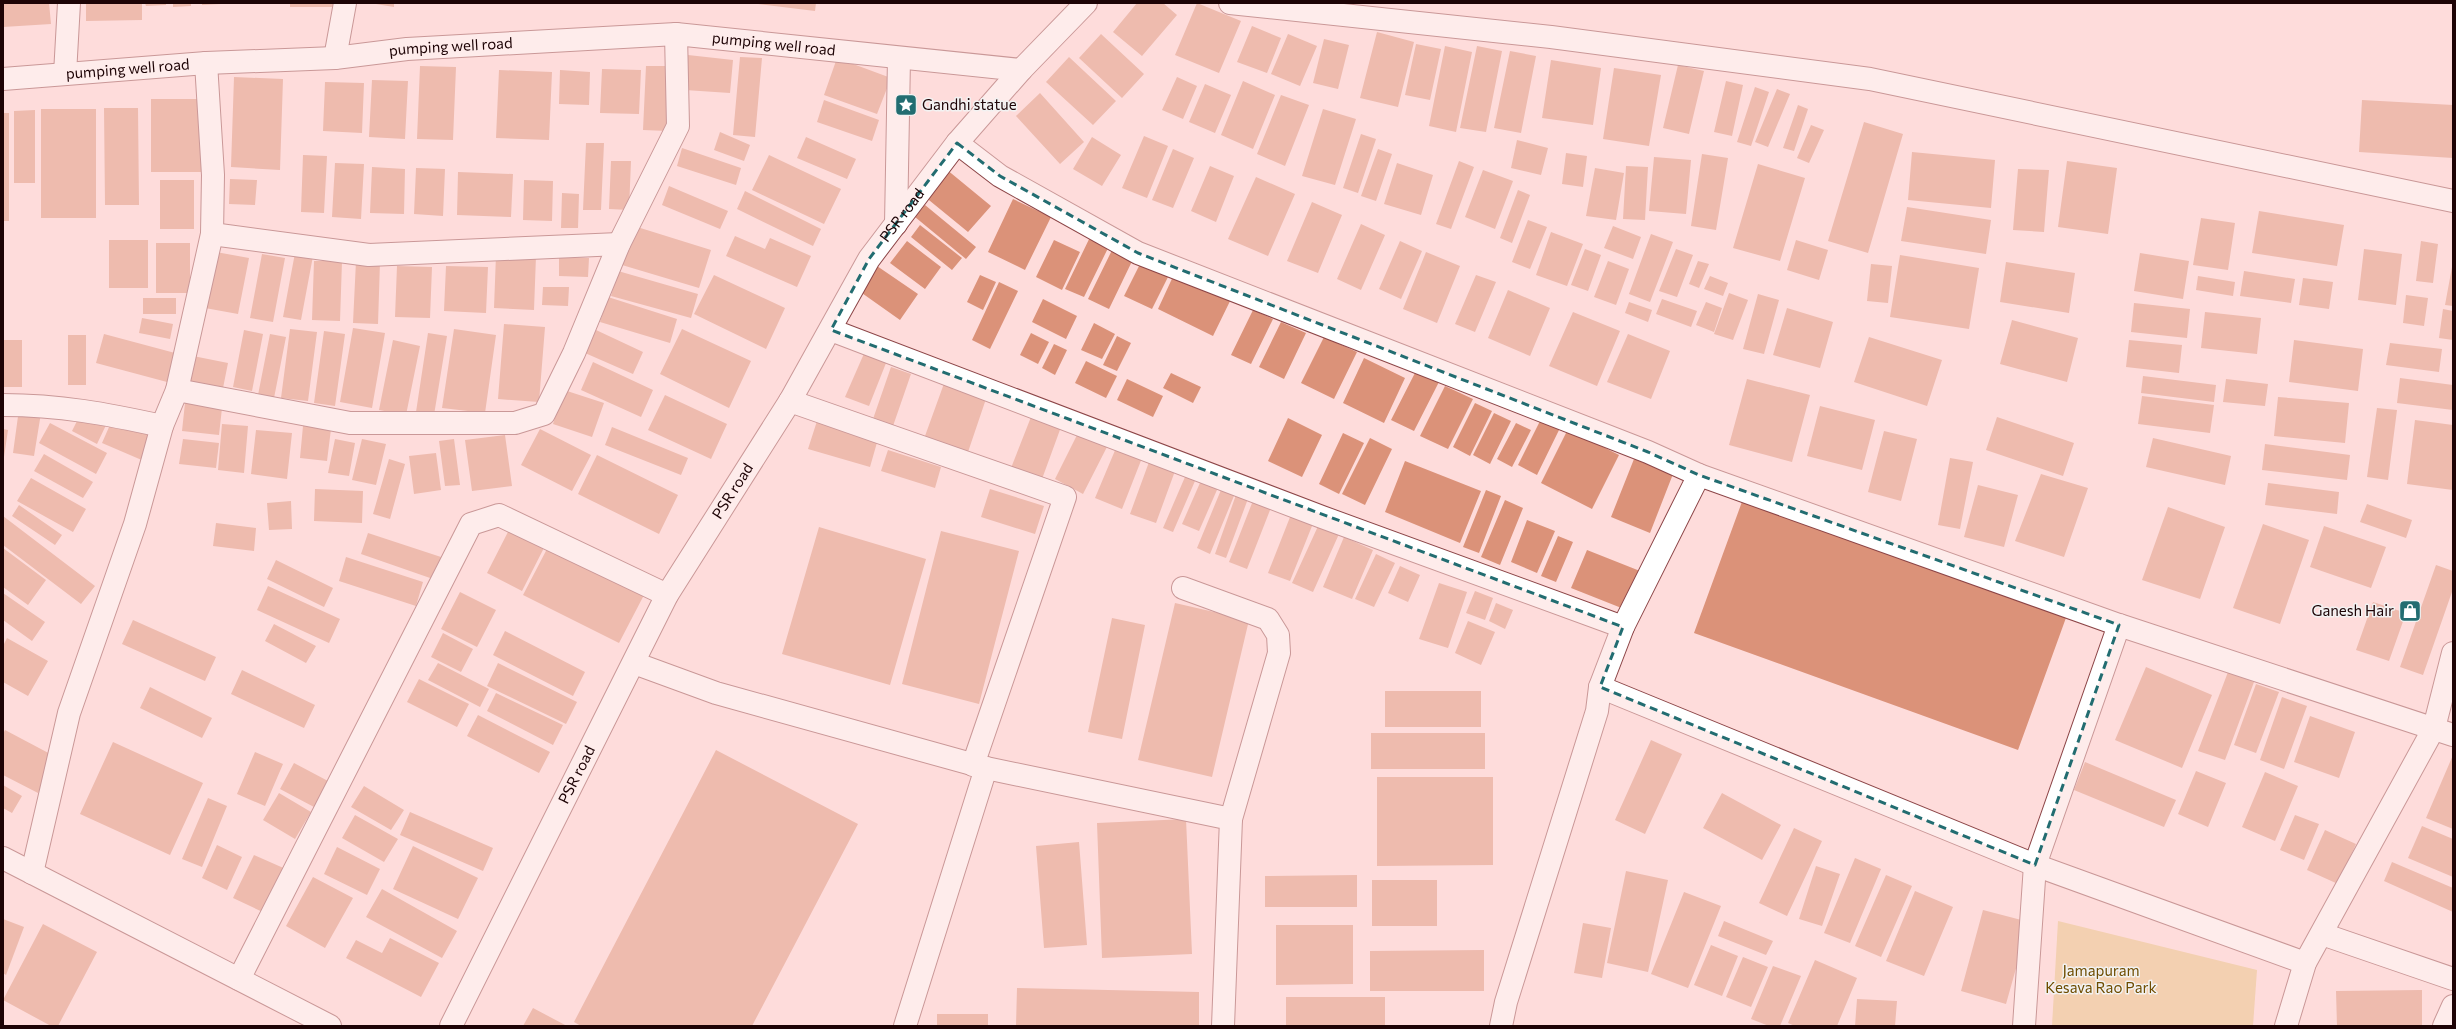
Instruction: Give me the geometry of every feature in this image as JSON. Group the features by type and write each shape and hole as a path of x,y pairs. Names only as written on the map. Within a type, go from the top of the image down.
{"street":[{"path":"65,74 69,3"},
{"path":"335,58 345,3"},
{"name":"PSR road","path":"451,1026 667,595 790,401 831,330 869,259 957,143 1021,70 1086,3"},
{"path":"1230,3 1551,37 1870,79 2453,201"},
{"path":"177,390 350,423 515,423 544,414 574,353 619,244 678,126 676,34"},
{"name":"pumping well road","path":"3,79 206,63 335,58 407,49 676,34 1021,70"},
{"path":"896,224 899,58"},
{"path":"32,873 69,713 135,524 162,426 177,390 212,234 213,175 206,63"},
{"path":"957,143 1000,176 1138,253 1648,452 1699,475 2119,625 2444,732"},
{"path":"212,234 369,255 619,244"},
{"path":"831,330 1322,516 1623,627"},
{"path":"790,401 1065,497 979,766 905,1026"},
{"path":"3,406 36,405 87,410 162,426"},
{"path":"1501,1026 1598,711 1600,687 1623,627 1699,475"},
{"path":"239,979 471,524 499,515 667,595"},
{"path":"1183,588 1268,619 1278,634 1279,653 1231,819 1223,1026"},
{"path":"2024,1026 2035,865 2119,625"},
{"path":"2286,1026 2306,963 2444,732 2453,653"},
{"path":"634,663 716,693 979,766 1231,819"},
{"path":"1600,687 2035,865 2306,963"},
{"path":"3,858 330,1026"},
{"path":"2322,934 2453,979"},
{"path":"2444,1026 2453,1006"}],"highlighted area":[{"path":"957,143 1000,176 1138,253 1648,452 1699,475 2119,625 2035,865 1600,687 1623,627 831,330 869,259"}],"green space":[{"name":"Jamapuram Kesava Rao Park","path":"2058,921 2257,970 2253,1026 2052,1026"}],"building":[{"path":"3,3 49,3 51,24 3,27"},
{"path":"86,3 142,3 142,20 86,21"},
{"path":"145,3 166,3 166,5 146,6"},
{"path":"173,3 191,3 191,6 173,7"},
{"path":"202,3 221,3 221,4 202,5"},
{"path":"290,3 333,3 333,7 290,7"},
{"path":"370,3 394,3 394,7"},
{"path":"750,3 816,3 815,11"},
{"path":"1137,3 1163,3 1177,15 1142,56 1113,32"},
{"path":"1197,3 1241,21 1219,73 1175,55"},
{"path":"1252,26 1281,38 1267,73 1237,62"},
{"path":"1377,32 1414,42 1398,107 1360,98"},
{"path":"1101,34 1144,74 1122,98 1079,58"},
{"path":"1288,34 1317,46 1300,86 1271,74"},
{"path":"1324,39 1349,45 1338,89 1313,83"},
{"path":"1416,44 1441,49 1430,100 1405,95"},
{"path":"1445,46 1472,52 1456,132 1429,126"},
{"path":"1477,46 1502,51 1486,132 1460,128"},
{"path":"1510,51 1536,56 1521,133 1494,128"},
{"path":"688,55 733,60 730,93 685,90"},
{"path":"740,57 762,58 755,137 733,135"},
{"path":"1069,57 1116,101 1093,125 1046,82"},
{"path":"837,58 891,78 877,114 824,95"},
{"path":"1551,60 1601,68 1593,125 1542,118"},
{"path":"1678,65 1704,71 1689,134 1663,128"},
{"path":"420,66 456,67 453,140 417,139"},
{"path":"646,66 671,66 668,131 643,130"},
{"path":"1614,68 1661,75 1649,146 1603,139"},
{"path":"602,69 641,70 639,114 600,113"},
{"path":"499,70 552,72 549,140 496,138"},
{"path":"560,70 590,72 589,105 559,104"},
{"path":"234,77 283,79 280,170 231,167"},
{"path":"1177,77 1197,86 1183,119 1162,110"},
{"path":"372,80 408,81 405,139 369,137"},
{"path":"1243,81 1275,95 1253,149 1221,135"},
{"path":"1726,81 1743,85 1732,136 1714,132"},
{"path":"325,82 364,83 362,133 323,131"},
{"path":"1205,84 1231,95 1215,133 1189,122"},
{"path":"1755,87 1769,92 1751,146 1737,142"},
{"path":"1777,89 1790,94 1768,147 1755,142"},
{"path":"1040,93 1084,142 1060,164 1016,116"},
{"path":"1281,95 1309,105 1285,166 1257,154"},
{"path":"151,99 201,99 202,172 151,172"},
{"path":"824,100 879,120 872,141 817,122"},
{"path":"2362,100 2453,105 2453,158 2359,152"},
{"path":"1798,105 1808,109 1794,151 1783,148"},
{"path":"104,108 138,108 139,205 105,205"},
{"path":"41,109 96,109 96,218 41,218"},
{"path":"1323,109 1356,119 1335,185 1302,176"},
{"path":"35,110 35,183 14,183 14,111"},
{"path":"3,113 9,113 9,221 3,221"},
{"path":"1864,122 1903,134 1868,253 1828,241"},
{"path":"1811,125 1824,130 1809,163 1797,158"},
{"path":"720,132 750,145 744,161 714,150"},
{"path":"1361,134 1376,139 1358,193 1343,188"},
{"path":"1144,136 1168,146 1147,198 1122,188"},
{"path":"806,137 856,159 847,179 797,158"},
{"path":"1092,137 1121,155 1102,186 1073,169"},
{"path":"1517,140 1548,148 1541,175 1511,168"},
{"path":"586,143 604,143 601,210 583,210"},
{"path":"682,148 741,168 736,185 677,166"},
{"path":"1173,149 1194,158 1173,208 1152,200"},
{"path":"1378,149 1392,154 1376,201 1361,196"},
{"path":"1912,152 1995,160 1991,208 1908,200"},
{"path":"1566,153 1587,156 1583,187 1562,184"},
{"path":"1702,154 1728,158 1716,230 1691,226"},
{"path":"303,155 327,156 324,213 301,212"},
{"path":"769,155 841,189 824,224 752,190"},
{"path":"1654,157 1691,160 1686,214 1649,211"},
{"path":"611,161 631,161 629,210 609,209"},
{"path":"1459,161 1474,167 1451,229 1436,224"},
{"path":"2067,161 2117,168 2108,234 2058,227"},
{"path":"335,163 364,164 361,219 332,217"},
{"path":"1397,163 1433,175 1421,215 1384,204"},
{"path":"1758,164 1805,178 1780,261 1733,248"},
{"path":"1210,166 1234,176 1216,222 1191,211"},
{"path":"1626,166 1648,167 1645,220 1623,219"},
{"path":"372,167 405,169 404,214 370,213"},
{"path":"416,168 445,169 443,216 414,214"},
{"path":"1595,168 1624,173 1616,220 1586,216"},
{"path":"946,169 991,206 968,232 924,196"},
{"path":"2018,169 2049,170 2044,232 2013,230"},
{"path":"1483,170 1513,181 1495,229 1465,217"},
{"path":"458,172 513,174 511,217 457,215"},
{"path":"1256,177 1295,194 1268,256 1228,239"},
{"path":"230,179 257,180 255,205 229,204"},
{"path":"160,180 194,180 194,229 160,229"},
{"path":"524,180 553,181 552,221 523,220"},
{"path":"669,186 728,211 720,229 662,205"},
{"path":"1518,190 1530,195 1512,243 1500,238"},
{"path":"745,191 821,229 813,246 737,209"},
{"path":"562,193 579,194 578,228 561,228"},
{"path":"1013,199 1051,217 1025,270 988,252"},
{"path":"1312,202 1342,215 1318,273 1287,261"},
{"path":"925,205 976,247 966,259 915,217"},
{"path":"1907,207 1991,220 1986,254 1901,241"},
{"path":"2259,211 2344,225 2337,266 2252,253"},
{"path":"2201,218 2235,223 2228,270 2193,265"},
{"path":"1528,220 1547,227 1530,269 1512,262"},
{"path":"1361,224 1385,235 1361,290 1337,279"},
{"path":"920,225 962,258 952,270 911,237"},
{"path":"634,226 711,250 699,288 622,265"},
{"path":"1613,226 1641,237 1633,259 1604,248"},
{"path":"1551,232 1583,244 1567,286 1536,275"},
{"path":"1092,233 1111,242 1084,297 1065,289"},
{"path":"1651,234 1673,242 1650,302 1629,294"},
{"path":"735,236 765,249 770,238 811,256 797,287 726,256"},
{"path":"109,240 148,240 148,288 109,288"},
{"path":"1054,240 1080,252 1062,290 1036,277"},
{"path":"1796,240 1828,250 1819,280 1787,270"},
{"path":"907,241 941,267 925,289 890,263"},
{"path":"1400,241 1422,251 1401,299 1379,289"},
{"path":"2421,241 2438,244 2433,283 2416,281"},
{"path":"156,243 190,243 190,293 156,293"},
{"path":"1115,244 1136,253 1109,309 1088,299"},
{"path":"1585,249 1601,255 1588,291 1571,285"},
{"path":"1676,249 1693,255 1677,297 1659,291"},
{"path":"2364,249 2402,254 2396,305 2358,300"},
{"path":"216,252 249,258 238,314 205,308"},
{"path":"1426,252 1460,266 1437,323 1403,309"},
{"path":"295,253 313,256 301,320 283,317"},
{"path":"2140,253 2189,261 2183,299 2134,291"},
{"path":"262,254 285,258 273,322 250,318"},
{"path":"496,255 536,256 534,310 494,308"},
{"path":"1900,255 1979,268 1969,329 1890,317"},
{"path":"559,257 589,258 588,277 559,276"},
{"path":"1143,258 1171,271 1152,309 1124,296"},
{"path":"314,261 342,261 340,321 312,320"},
{"path":"356,261 380,262 378,324 353,323"},
{"path":"1608,261 1629,269 1616,305 1594,297"},
{"path":"1698,261 1709,264 1699,288 1689,284"},
{"path":"2006,262 2075,273 2069,313 2000,302"},
{"path":"1871,264 1892,266 1888,303 1867,301"},
{"path":"397,266 432,267 430,318 395,317"},
{"path":"446,266 488,267 486,313 444,311"},
{"path":"877,266 918,294 900,320 859,291"},
{"path":"2453,267 2453,306 2445,305"},
{"path":"1176,270 1232,297 1213,336 1158,309"},
{"path":"618,271 698,294 691,318 611,296"},
{"path":"2244,271 2295,279 2291,303 2240,296"},
{"path":"714,275 785,308 766,349 694,314"},
{"path":"980,275 996,282 983,310 967,302"},
{"path":"1476,275 1496,282 1475,332 1455,324"},
{"path":"1710,276 1728,283 1723,296 1704,289"},
{"path":"2198,276 2235,282 2233,296 2196,290"},
{"path":"2303,278 2333,282 2329,309 2299,305"},
{"path":"999,282 1018,291 990,349 972,340"},
{"path":"543,287 569,287 568,306 542,305"},
{"path":"1508,290 1550,308 1530,356 1488,338"},
{"path":"1729,293 1748,300 1733,340 1714,334"},
{"path":"1758,294 1779,300 1764,354 1743,349"},
{"path":"2406,295 2428,298 2424,326 2403,323"},
{"path":"608,297 677,319 670,343 600,322"},
{"path":"143,298 176,298 176,314 143,314"},
{"path":"1043,299 1077,316 1066,339 1032,322"},
{"path":"1662,299 1697,311 1691,327 1656,314"},
{"path":"1629,302 1652,310 1648,322 1625,313"},
{"path":"1706,302 1722,308 1714,332 1696,325"},
{"path":"2134,303 2190,309 2187,338 2131,332"},
{"path":"1787,308 1833,322 1820,368 1773,355"},
{"path":"2443,309 2453,311 2453,340 2439,338"},
{"path":"1253,310 1273,319 1251,364 1231,355"},
{"path":"1573,312 1620,331 1597,386 1549,366"},
{"path":"2205,312 2261,318 2257,354 2201,348"},
{"path":"142,318 173,324 170,339 139,333"},
{"path":"2012,320 2078,338 2067,382 2000,364"},
{"path":"1281,322 1306,333 1284,379 1259,367"},
{"path":"1094,323 1115,334 1102,359 1081,350"},
{"path":"504,324 545,327 539,402 498,399"},
{"path":"353,328 385,333 372,408 340,402"},
{"path":"290,329 317,332 308,401 281,398"},
{"path":"454,329 496,335 485,413 442,408"},
{"path":"682,329 751,361 729,408 660,374"},
{"path":"244,330 263,334 252,391 233,387"},
{"path":"596,330 643,352 633,374 585,353"},
{"path":"324,331 345,334 335,406 314,403"},
{"path":"428,333 447,336 434,415 416,412"},
{"path":"1031,333 1049,342 1038,364 1020,355"},
{"path":"104,334 175,353 167,382 96,363"},
{"path":"270,334 286,337 274,398 258,395"},
{"path":"1628,334 1670,351 1651,399 1607,382"},
{"path":"68,335 86,335 86,385 68,385"},
{"path":"1117,336 1131,343 1117,371 1103,365"},
{"path":"1324,337 1357,352 1334,399 1301,383"},
{"path":"1869,337 1942,360 1927,406 1854,382"},
{"path":"3,340 22,340 22,387 3,387"},
{"path":"393,340 420,346 406,415 379,410"},
{"path":"2129,340 2182,345 2179,373 2126,367"},
{"path":"2294,340 2363,349 2358,391 2289,382"},
{"path":"2390,343 2442,349 2439,372 2386,365"},
{"path":"1054,344 1067,350 1055,375 1042,368"},
{"path":"866,349 888,358 869,406 845,397"},
{"path":"188,355 228,363 223,388 183,380"},
{"path":"1364,358 1405,378 1384,423 1343,403"},
{"path":"1086,361 1117,376 1106,398 1075,383"},
{"path":"593,362 653,390 641,417 581,390"},
{"path":"891,367 911,374 893,426 873,419"},
{"path":"1418,367 1441,378 1414,431 1391,420"},
{"path":"1171,373 1201,387 1193,403 1163,388"},
{"path":"2143,376 2216,385 2214,402 2141,393"},
{"path":"946,378 988,393 968,452 925,436"},
{"path":"2400,378 2453,385 2453,410 2397,403"},
{"path":"1127,379 1163,396 1153,417 1117,400"},
{"path":"1747,379 1810,395 1792,462 1729,445"},
{"path":"2226,379 2268,384 2265,406 2223,402"},
{"path":"1445,386 1473,399 1448,449 1420,436"},
{"path":"564,390 604,403 592,437 553,424"},
{"path":"665,395 727,424 711,459 648,430"},
{"path":"2142,396 2214,405 2210,433 2138,424"},
{"path":"2278,397 2349,403 2345,443 2274,436"},
{"path":"185,403 222,408 219,435 182,431"},
{"path":"1475,403 1492,411 1470,456 1453,447"},
{"path":"1820,406 1875,420 1862,470 1807,456"},
{"path":"2377,408 2397,410 2388,480 2367,477"},
{"path":"19,409 41,413 34,456 13,453"},
{"path":"82,411 107,423 97,444 72,431"},
{"path":"1494,413 1511,421 1490,464 1473,455"},
{"path":"1031,417 1061,427 1042,479 1011,468"},
{"path":"1997,417 2074,443 2063,476 1986,450"},
{"path":"113,418 155,437 144,461 102,443"},
{"path":"1288,418 1322,435 1302,477 1268,461"},
{"path":"1541,419 1560,428 1537,475 1518,465"},
{"path":"2415,420 2453,425 2453,490 2407,484"},
{"path":"817,421 878,439 870,467 808,449"},
{"path":"50,423 107,453 96,474 39,443"},
{"path":"1516,423 1531,430 1512,467 1497,459"},
{"path":"222,424 248,426 244,473 218,470"},
{"path":"303,426 331,429 327,461 300,458"},
{"path":"612,427 688,458 681,475 605,445"},
{"path":"3,429 8,430 4,457 3,457"},
{"path":"540,429 591,455 572,491 521,465"},
{"path":"1080,429 1109,443 1083,494 1055,479"},
{"path":"1568,429 1619,455 1592,509 1541,483"},
{"path":"256,430 292,433 287,479 251,474"},
{"path":"1884,431 1917,439 1901,501 1868,492"},
{"path":"1343,433 1364,443 1339,494 1319,484"},
{"path":"505,435 512,486 472,491 465,440"},
{"path":"1370,438 1392,449 1365,505 1342,494"},
{"path":"2153,438 2231,456 2225,485 2146,467"},
{"path":"183,439 219,443 216,468 179,464"},
{"path":"335,439 355,443 349,476 328,473"},
{"path":"362,439 386,444 376,485 352,480"},
{"path":"454,439 460,485 445,486 439,441"},
{"path":"2265,444 2350,455 2347,480 2262,470"},
{"path":"1116,448 1142,458 1122,509 1095,498"},
{"path":"888,450 941,467 935,488 881,471"},
{"path":"436,453 441,490 414,494 409,456"},
{"path":"44,454 93,482 83,498 34,471"},
{"path":"597,455 678,495 659,534 578,494"},
{"path":"1950,458 1973,462 1960,529 1938,525"},
{"path":"389,459 405,464 390,519 373,514"},
{"path":"1634,459 1673,474 1650,533 1611,517"},
{"path":"1405,461 1481,491 1460,543 1385,512"},
{"path":"1149,462 1175,471 1156,523 1130,514"},
{"path":"1188,470 1198,474 1173,532 1163,528"},
{"path":"2041,474 2088,488 2064,557 2015,541"},
{"path":"1203,476 1220,483 1199,531 1182,524"},
{"path":"31,478 86,509 73,532 17,501"},
{"path":"2268,483 2339,492 2337,514 2265,505"},
{"path":"1223,485 1236,491 1210,554 1197,548"},
{"path":"1978,485 2018,495 2004,547 1964,537"},
{"path":"315,489 363,491 362,523 314,521"},
{"path":"990,489 1044,506 1035,534 981,517"},
{"path":"1486,490 1501,496 1479,553 1463,547"},
{"path":"1237,492 1249,496 1226,558 1215,554"},
{"path":"1254,498 1272,505 1247,569 1229,562"},
{"path":"1743,499 2067,615 2018,750 1694,633"},
{"path":"1505,500 1523,508 1500,565 1481,557"},
{"path":"291,501 292,529 269,530 267,503"},
{"path":"2367,504 2412,520 2406,538 2360,522"},
{"path":"19,505 62,535 55,545 12,516"},
{"path":"1294,507 1316,516 1290,581 1268,573"},
{"path":"2168,507 2225,527 2200,599 2142,580"},
{"path":"3,516 95,586 81,604 3,545"},
{"path":"1527,520 1555,531 1537,573 1511,562"},
{"path":"216,523 256,528 254,551 213,546"},
{"path":"512,524 547,542 522,591 487,573"},
{"path":"1319,524 1339,534 1313,592 1292,583"},
{"path":"2263,524 2309,540 2280,624 2233,608"},
{"path":"2324,526 2386,547 2371,588 2310,567"},
{"path":"819,527 926,559 890,685 782,654"},
{"path":"941,531 1019,551 979,704 902,684"},
{"path":"368,533 441,557 433,579 361,554"},
{"path":"1558,536 1573,542 1556,582 1541,576"},
{"path":"1344,537 1373,550 1352,599 1323,587"},
{"path":"548,547 644,595 619,643 523,595"},
{"path":"3,548 46,580 28,605 3,587"},
{"path":"1587,550 1640,571 1624,609 1571,588"},
{"path":"1376,554 1395,563 1374,607 1355,599"},
{"path":"346,557 423,582 416,606 339,581"},
{"path":"276,560 333,588 324,607 267,579"},
{"path":"2436,565 2453,571 2453,589 2423,675 2400,667"},
{"path":"1400,566 1420,575 1408,602 1388,593"},
{"path":"1439,583 1467,592 1448,648 1419,639"},
{"path":"268,586 340,619 329,643 257,610"},
{"path":"1475,591 1493,598 1485,620 1466,613"},
{"path":"460,592 496,610 477,647 441,629"},
{"path":"3,593 45,622 32,641 3,620"},
{"path":"2373,602 2406,613 2389,661 2356,650"},
{"path":"1175,603 1249,620 1212,777 1138,760"},
{"path":"1496,603 1513,610 1505,629 1489,621"},
{"path":"1112,618 1145,625 1122,739 1088,732"},
{"path":"133,620 216,657 205,681 122,644"},
{"path":"1468,621 1495,632 1481,665 1455,653"},
{"path":"274,624 316,646 306,663 265,641"},
{"path":"505,631 585,672 573,696 493,655"},
{"path":"443,633 473,649 461,672 431,657"},
{"path":"7,638 48,661 28,696 3,682 3,646"},
{"path":"438,663 489,689 480,707 428,680"},
{"path":"498,663 577,702 566,724 487,686"},
{"path":"2146,667 2212,695 2182,768 2115,740"},
{"path":"242,670 315,705 304,728 231,694"},
{"path":"2228,672 2254,682 2225,760 2198,751"},
{"path":"419,679 469,704 457,727 407,702"},
{"path":"2256,684 2279,692 2256,753 2234,745"},
{"path":"150,687 212,718 202,738 140,708"},
{"path":"1385,691 1481,691 1481,727 1385,727"},
{"path":"496,693 563,725 553,745 487,711"},
{"path":"2282,697 2307,706 2284,769 2260,760"},
{"path":"478,715 550,752 539,773 467,736"},
{"path":"2310,716 2355,732 2339,778 2294,762"},
{"path":"5,730 56,757 38,793 3,775 3,734"},
{"path":"1371,733 1485,733 1485,769 1371,769"},
{"path":"1651,740 1682,754 1645,834 1615,820"},
{"path":"113,742 203,783 170,855 80,814"},
{"path":"716,750 858,824 752,1026 581,1026 574,1022"},
{"path":"255,752 283,764 265,806 237,794"},
{"path":"2453,755 2453,829 2426,818"},
{"path":"2085,762 2176,800 2164,827 2074,790"},
{"path":"294,763 328,781 314,807 280,789"},
{"path":"2196,771 2226,783 2208,827 2178,814"},
{"path":"2265,772 2298,786 2275,841 2242,827"},
{"path":"1377,777 1493,777 1493,865 1377,866"},
{"path":"3,785 22,796 12,813 3,808"},
{"path":"364,786 404,810 391,830 351,807"},
{"path":"279,793 311,812 295,839 263,820"},
{"path":"1722,793 1781,825 1762,860 1703,828"},
{"path":"208,798 227,806 202,867 182,859"},
{"path":"410,812 493,848 483,871 400,835"},
{"path":"355,815 398,839 384,862 342,838"},
{"path":"2295,815 2319,824 2304,860 2280,850"},
{"path":"1186,819 1192,954 1102,958 1097,823"},
{"path":"2422,826 2453,839 2453,877 2408,858"},
{"path":"1794,828 1822,841 1787,916 1759,903"},
{"path":"2325,830 2356,844 2338,884 2307,870"},
{"path":"1079,842 1087,945 1044,948 1036,846"},
{"path":"217,845 242,857 227,890 202,878"},
{"path":"413,846 478,878 458,919 393,889"},
{"path":"337,847 380,869 367,895 324,874"},
{"path":"254,855 288,870 267,914 233,898"},
{"path":"1855,858 1881,869 1850,943 1824,933"},
{"path":"2392,862 2453,888 2453,912 2384,881"},
{"path":"1816,866 1840,874 1822,926 1799,919"},
{"path":"1626,871 1668,880 1648,972 1607,963"},
{"path":"1357,875 1357,907 1265,907 1265,876"},
{"path":"1886,875 1912,886 1881,957 1855,946"},
{"path":"313,877 353,898 325,948 286,926"},
{"path":"1372,880 1437,880 1437,926 1372,926"},
{"path":"382,889 457,931 442,958 366,917"},
{"path":"1915,891 1953,907 1924,976 1886,961"},
{"path":"1684,892 1721,906 1688,988 1651,974"},
{"path":"1983,910 2029,922 2006,1004 1961,991"},
{"path":"3,919 24,927 6,975 3,973"},
{"path":"1724,921 1773,941 1766,955 1718,936"},
{"path":"1583,923 1611,928 1602,978 1574,973"},
{"path":"43,924 97,952 58,1026 51,1026 3,1000"},
{"path":"1276,925 1353,925 1353,984 1276,985"},
{"path":"390,938 439,963 421,997 346,958 356,940 382,953"},
{"path":"1711,945 1738,956 1722,996 1694,985"},
{"path":"1484,950 1484,991 1370,991 1370,951"},
{"path":"1743,957 1768,967 1751,1007 1726,997"},
{"path":"1815,960 1857,978 1837,1026 1795,1026 1788,1023"},
{"path":"1773,966 1801,976 1780,1026 1769,1026 1751,1019"},
{"path":"1017,988 1199,992 1199,1026 1016,1026"},
{"path":"2422,990 2422,1026 2337,1026 2336,991"},
{"path":"1286,997 1385,997 1385,1026 1286,1026"},
{"path":"1857,999 1897,1001 1895,1026 1855,1026"},
{"path":"533,1008 567,1026 523,1026"},
{"path":"937,1014 988,1014 988,1026 937,1026"}],"place":[{"name":"Gandhi statue","path":"906,105"},
{"name":"Ganesh Hair","path":"2410,611"}]}
